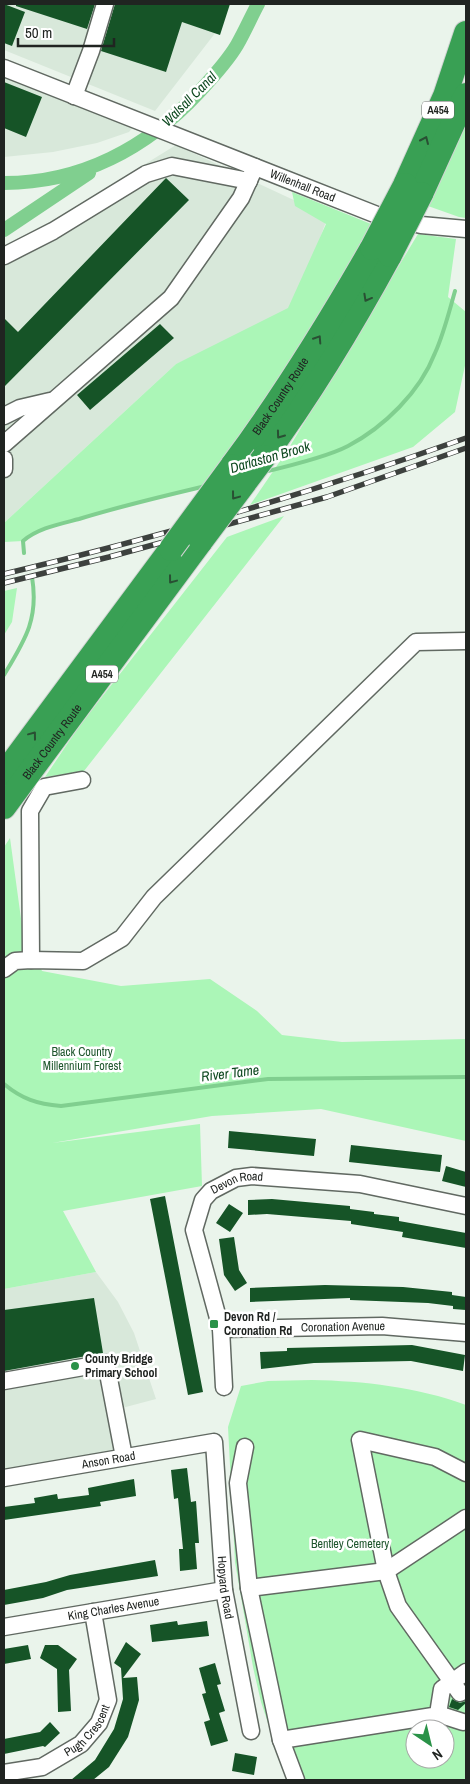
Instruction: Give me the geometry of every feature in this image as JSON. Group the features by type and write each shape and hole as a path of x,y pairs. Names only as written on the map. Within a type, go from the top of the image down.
{"highway":[{"name":"Black Country Route","path":"413,189 466,33"},
{"name":"Black Country Route","path":"4,807 290,421 349,330 381,251 413,189 466,95"},
{"name":"Black Country Route","path":"4,774 265,421 330,320 381,251"},
{"path":"4,819 44,753"}],"street":[{"path":"4,68 74,96 91,51 105,4"},
{"name":"Willenhall Road","path":"74,96 188,141 252,174 377,215 421,225 466,229"},
{"path":"4,256 146,174 172,166 252,174 241,198 171,298 52,400 4,444"},
{"path":"4,416 20,408 52,400"},
{"path":"4,459 4,469"},
{"path":"4,969 15,961 83,960 122,938 154,897 416,642 466,641"},
{"path":"31,960 30,811 44,787 82,780"},
{"name":"Devon Road","path":"224,1388 221,1329 194,1230 203,1200 222,1184 236,1178 252,1176 360,1184 466,1206"},
{"name":"Coronation Avenue","path":"221,1329 382,1326 466,1333"},
{"path":"4,1381 106,1363 124,1457"},
{"path":"456,1687 403,1616 386,1571 360,1440 435,1457 466,1473"},
{"name":"Anson Road","path":"4,1478 214,1442"},
{"name":"Hopyard Road","path":"214,1442 224,1590 251,1731"},
{"path":"245,1447 238,1484 250,1588 281,1740 296,1780"},
{"path":"250,1588 386,1571 466,1518"},
{"name":"King Charles Avenue","path":"4,1627 224,1590"},
{"name":"Pugh Crescent","path":"4,1773 42,1767 81,1744 98,1723 108,1700 93,1612"},
{"path":"438,1714 442,1689 456,1687 466,1672"},
{"path":"281,1740 426,1718 438,1714 465,1721"}],"shaded area":[{"path":"4,4 229,4 216,32 155,111 4,50"},
{"path":"4,72 133,127 129,132 97,143 53,152 4,157"},
{"path":"176,145 328,216 292,315 176,364 4,523 4,251"},
{"name":"County Bridge Primary School","path":"96,1272 118,1302 134,1333 156,1399 122,1408 131,1452 4,1473 4,1289"}],"green space":[{"path":"466,119 466,218 428,206"},
{"path":"292,192 371,224 325,311 208,485 127,505 47,528 30,535 23,541 4,542 4,523 176,364 288,308 326,224 295,206"},
{"path":"418,234 456,239 448,297 466,312 466,361 455,412 413,447 250,505 287,451"},
{"path":"284,516 84,771 45,777 80,725 227,537"},
{"path":"17,588 12,622 4,635 4,591"},
{"name":"Black Country Millennium Forest","path":"10,838 22,926 42,971 121,986 210,979 257,1011 282,1035 342,1042 466,1039 466,1141 321,1109 212,1116 52,1143 200,1124 202,1186 63,1211 96,1272 4,1289 4,847"},
{"name":"Bentley Cemetery","path":"312,1380 351,1382 409,1389 466,1405 466,1780 287,1780 261,1702 235,1562 228,1427 241,1386 268,1381"}],"building":[{"path":"4,4 25,12 12,46 4,43"},
{"path":"16,4 95,4 87,29 16,6"},
{"path":"115,4 230,4 220,35 182,22 166,72 101,51"},
{"path":"4,82 42,97 26,137 4,128"},
{"path":"166,178 189,200 4,387 4,318 18,332"},
{"path":"160,324 174,338 90,410 77,395"},
{"path":"229,1131 316,1139 314,1156 228,1148"},
{"path":"351,1145 442,1155 440,1172 349,1162"},
{"path":"446,1166 466,1172 466,1187 442,1181"},
{"path":"165,1196 203,1392 188,1395 150,1199"},
{"path":"272,1199 350,1206 350,1209 399,1217 399,1221 466,1233 466,1248 402,1237 403,1232 351,1224 351,1221 267,1214 248,1215 248,1200"},
{"path":"229,1204 243,1213 230,1232 216,1223"},
{"path":"234,1237 239,1270 247,1283 235,1291 224,1275 219,1239"},
{"path":"325,1285 403,1287 452,1292 452,1295 466,1297 466,1310 453,1309 453,1306 428,1303 350,1300 350,1298 250,1302 250,1288"},
{"path":"94,1298 103,1353 4,1371 4,1310"},
{"path":"412,1345 465,1355 463,1371 411,1361 314,1363 261,1369 260,1352 287,1351 287,1348"},
{"path":"187,1468 191,1502 196,1501 199,1543 195,1543 197,1569 180,1571 179,1549 183,1549 178,1498 174,1499 171,1470"},
{"path":"134,1479 136,1496 100,1502 101,1506 4,1520 4,1507 35,1503 34,1498 57,1494 58,1499 89,1495 88,1488"},
{"path":"155,1560 158,1576 67,1590 43,1598 4,1605 4,1590 46,1582 70,1575"},
{"path":"177,1621 178,1625 207,1621 209,1636 152,1642 150,1625"},
{"path":"126,1642 141,1654 123,1678 137,1677 139,1700 128,1737 109,1767 93,1780 71,1780 95,1760 114,1729 123,1699 121,1668 114,1663"},
{"path":"28,1645 31,1659 4,1664 4,1649"},
{"path":"45,1645 58,1645 77,1659 69,1670 71,1711 58,1712 57,1669 40,1658"},
{"path":"215,1663 221,1684 217,1685 225,1711 219,1713 228,1741 211,1746 204,1722 210,1720 202,1694 206,1693 199,1668"},
{"path":"452,1699 460,1703 466,1701 466,1703 458,1710 449,1707"},
{"path":"50,1722 60,1733 45,1747 4,1754 4,1739 40,1732"},
{"path":"235,1753 257,1757 254,1775 232,1771"}],"waterway":[{"name":"Walsall Canal","path":"4,183 60,177 86,169 135,145 157,130 179,112 224,64 237,45 258,4"},
{"path":"4,230 89,173"},
{"name":"Darlaston Brook","path":"264,472 340,450 375,429 387,419 410,395 428,367 441,338 455,291"},
{"name":"Darlaston Brook","path":"24,553 23,541 42,530 127,505 206,486"},
{"name":"Darlaston Brook","path":"4,675 24,640 32,617 34,605 32,577"},
{"name":"River Tame","path":"4,1084 30,1100 61,1106 268,1079 466,1077"}],"railway":[{"path":"4,574 179,529 352,477 466,438"},
{"path":"4,583 109,557 327,497 466,448"}],"place":[{"name":"Devon Rd / Coronation Rd","path":"214,1324"},
{"name":"County Bridge Primary School","path":"75,1366"}]}
